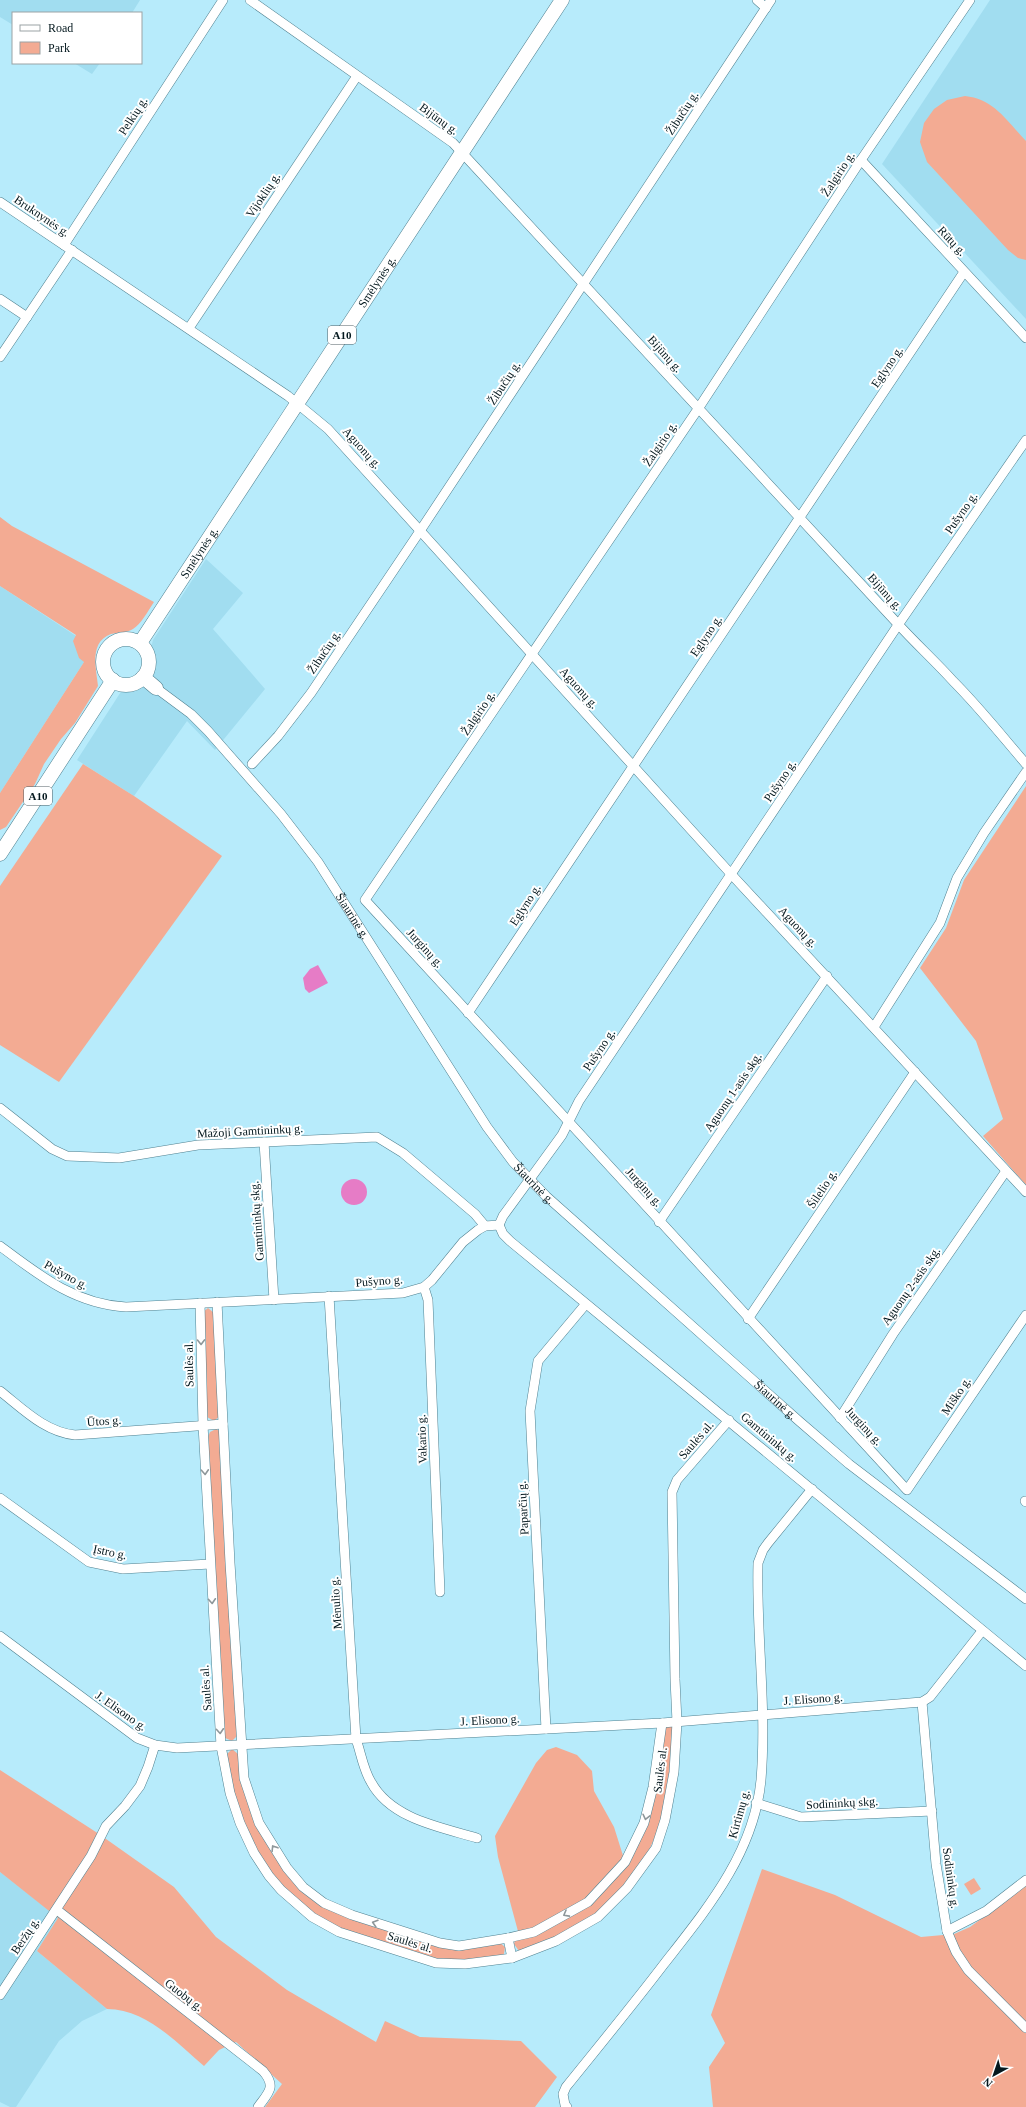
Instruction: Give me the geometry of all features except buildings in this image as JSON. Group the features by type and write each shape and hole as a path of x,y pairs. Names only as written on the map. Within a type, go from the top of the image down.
{"main road":[{"name":"Smėlynės g.","path":"140,643 562,0"},
{"path":"124,639 140,643 149,660 143,677 128,684 113,680 106,672 104,662 109,647 124,639"},
{"name":"Šiaurinė g.","path":"143,677 156,688"},
{"name":"A10","path":"1,850 113,680"}],"street":[{"name":"Pelkių g.","path":"0,357 27,317 68,247 223,0"},
{"name":"Bijūnų g.","path":"250,0 453,143 473,167 584,283 698,409 801,517 898,625 955,682 1026,764"},
{"name":"Žibučių g.","path":"252,764 278,736 311,693 584,283 768,4 757,0"},
{"name":"Žalgirio g.","path":"365,900 698,409 861,160 970,0"},
{"name":"Vijoklių g.","path":"188,328 357,76"},
{"name":"Rūtų g.","path":"861,160 1026,338"},
{"name":"Bruknynės g.","path":"0,202 68,247"},
{"name":"Aguonų g.","path":"68,247 298,403 328,429 632,765 1026,1192"},
{"name":"Eglyno g.","path":"468,1013 632,765 801,517 964,272"},
{"path":"0,299 27,317"},
{"name":"Pušyno g.","path":"499,1225 503,1216 562,1135 579,1101 898,625 1026,440"},
{"name":"Šiaurinė g.","path":"156,688 191,714 208,730 302,839 344,902 487,1127 499,1145 529,1180 843,1459 1026,1599"},
{"path":"874,1027 940,923 957,878 1026,772"},
{"name":"Jurginų g.","path":"365,900 569,1121 748,1319 907,1490"},
{"name":"Aguonų 1-asis skg.","path":"659,1222 827,976"},
{"name":"Šilelio g.","path":"748,1319 915,1072"},
{"name":"Mažoji Gamtininkų g.","path":"0,1108 52,1149 68,1156 119,1158 198,1145 377,1137 403,1153 475,1214 485,1226"},
{"name":"Gamtininkų skg.","path":"264,1142 274,1300"},
{"name":"Aguonų 2-asis skg.","path":"840,1418 893,1334 1006,1171"},
{"path":"485,1226 499,1225"},
{"name":"Gamtininkų g.","path":"499,1225 503,1234 510,1241 585,1305 729,1420 1026,1666"},
{"name":"Pušyno g.","path":"0,1246 58,1287 99,1304 126,1307 403,1293 424,1287 432,1280 463,1242 485,1226"},
{"name":"Vakario g.","path":"424,1287 428,1300 440,1592"},
{"name":"Mėnulio g.","path":"329,1296 356,1739 371,1783 389,1803 408,1816 477,1838"},
{"name":"Saulės al.","path":"217,1302 244,1778 259,1823 287,1868 303,1887 324,1903 352,1915 440,1943 460,1946 534,1932 588,1902 625,1862 644,1823 653,1786 662,1723"},
{"name":"Saulės al.","path":"200,1303 203,1425 221,1746 230,1793 240,1823 254,1853 269,1876 281,1890 312,1917 339,1932 436,1963 465,1964 512,1958 556,1942 598,1918 627,1888 656,1848 665,1820 674,1772 677,1722 674,1663 672,1492 677,1480 729,1420"},
{"name":"Paparčių g.","path":"546,1729 530,1410 538,1361 585,1305"},
{"name":"Miško g.","path":"907,1490 1026,1315"},
{"name":"Ūtos g.","path":"0,1391 49,1428 65,1434 75,1435 223,1424"},
{"name":"Kirtimų g.","path":"566,2106 563,2094 566,2087 716,1898 737,1862 753,1817 760,1781 764,1715 758,1563 762,1550 812,1489"},
{"name":"Įstro g.","path":"0,1498 90,1562 123,1569 210,1564"},
{"path":"922,1702 930,1697 982,1631"},
{"name":"J. Elisono g.","path":"0,1636 124,1730 137,1738 155,1745 177,1748 662,1723 922,1702"},
{"name":"Sodininkų g.","path":"922,1702 936,1864 947,1931 956,1952 968,1970 1026,2028"},
{"name":"Beržų g.","path":"0,1995 91,1856 106,1826 125,1806 140,1786 155,1745"},
{"name":"Sodininkų skg.","path":"756,1803 801,1817 932,1811"},
{"path":"947,1931 986,1911 1026,1880"},
{"name":"Guobų g.","path":"57,1910 264,2071 271,2082 271,2088 258,2107"},
{"path":"508,1938 512,1958"}],"shaded area":[{"path":"0,0 140,0 133,12 12,12 12,24 0,17"},
{"path":"990,0 1026,0 1026,319 882,164"},
{"path":"76,64 99,64 92,74"},
{"path":"206,559 243,593 213,629 265,689 215,750 187,721 134,796 77,760 124,687 143,686 153,673 149,656 153,640"},
{"path":"0,586 76,636 84,662 0,793"},
{"path":"318,965 328,983 309,993 305,989 303,978 310,969"},
{"path":"354,1179 363,1183 367,1192 363,1201 354,1205 345,1201 341,1192 345,1183"},
{"path":"0,1872 59,1918 37,1951 107,2009 82,2021 59,2041 16,2107 10,2107 0,2102"}],"green space":[{"path":"965,96 984,101 992,106 1026,141 1026,260 1018,258 1008,250 927,162 920,142 924,123 934,109 947,100"},
{"path":"0,517 12,526 154,602 142,621 136,627 128,631 111,634 99,643 95,664 98,686 75,723 61,739 44,764 35,784 6,827 0,830 0,793 84,662 79,658 73,641 76,635 0,586"},
{"path":"83,764 134,796 222,856 59,1082 0,1045 0,886"},
{"path":"1026,786 1026,1185 983,1136 1003,1119 976,1041 920,968 946,928 964,880"},
{"path":"208,1308 214,1313 221,1415 214,1421 207,1417 203,1312"},
{"path":"216,1429 220,1431 238,1735 232,1741 223,1737 208,1437 210,1432"},
{"path":"673,1725 668,1785 663,1812 654,1838 642,1863 627,1885 606,1905 580,1924 561,1936 519,1951 514,1944 515,1940 560,1920 626,1864 647,1823 665,1726"},
{"path":"556,1747 577,1755 592,1771 594,1791 614,1827 625,1862 588,1902 519,1935 498,1857 495,1836 536,1763 547,1750"},
{"path":"232,1749 238,1754 257,1825 323,1905 456,1949 473,1948 499,1942 505,1947 504,1954 501,1956 463,1961 436,1960 342,1929 310,1914 284,1890 257,1852 236,1804 227,1754"},
{"path":"0,1770 99,1834 174,1887 216,1937 287,1990 376,2042 385,2021 420,2037 521,2041 557,2077 535,2107 265,2107 282,2084 236,2042 219,2050 204,2066 160,2028 135,2015 121,2010 107,2009 37,1951 58,1918 0,1872"},
{"path":"762,1869 835,1895 921,1937 954,1934 970,1927 1026,1886 1026,2107 713,2107 709,2067 725,2043 711,2015"},
{"path":"974,1878 981,1889 971,1895 964,1884"}]}
